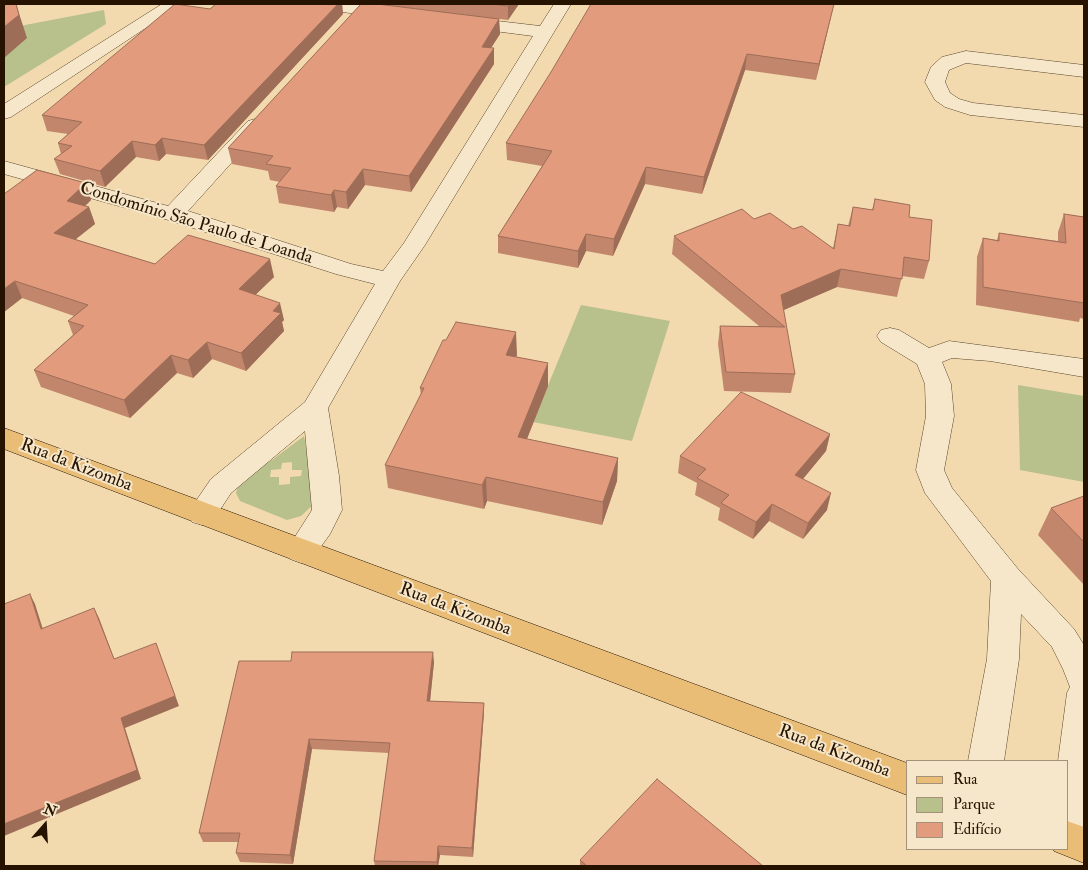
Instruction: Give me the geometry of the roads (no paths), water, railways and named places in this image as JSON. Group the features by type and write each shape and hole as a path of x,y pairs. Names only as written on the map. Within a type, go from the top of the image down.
{"main road":[{"name":"Rua da Kizomba","path":"4,438 906,779"},
{"path":"1068,837 1084,845"}],"street":[{"path":"4,113 173,4"},
{"path":"316,4 408,15"},
{"path":"202,514 221,486 315,408 389,280 414,245 562,4"},
{"path":"347,24 360,9"},
{"path":"447,20 544,32"},
{"path":"1084,71 966,58 948,61 940,67 935,82 942,96 952,103 970,109 1084,121"},
{"path":"173,214 267,112"},
{"name":"Condomínio São Paulo de Loanda","path":"4,167 173,214 344,269 389,280"},
{"path":"890,336 928,359 938,384 940,416 930,470 939,493 1007,578 1063,638 1079,666 1084,682"},
{"path":"928,359 949,350 990,353 1084,368"},
{"path":"301,551 320,526 327,510 315,408"},
{"path":"986,760 1003,659 1007,578"},
{"path":"1068,829 1084,693"}]}
